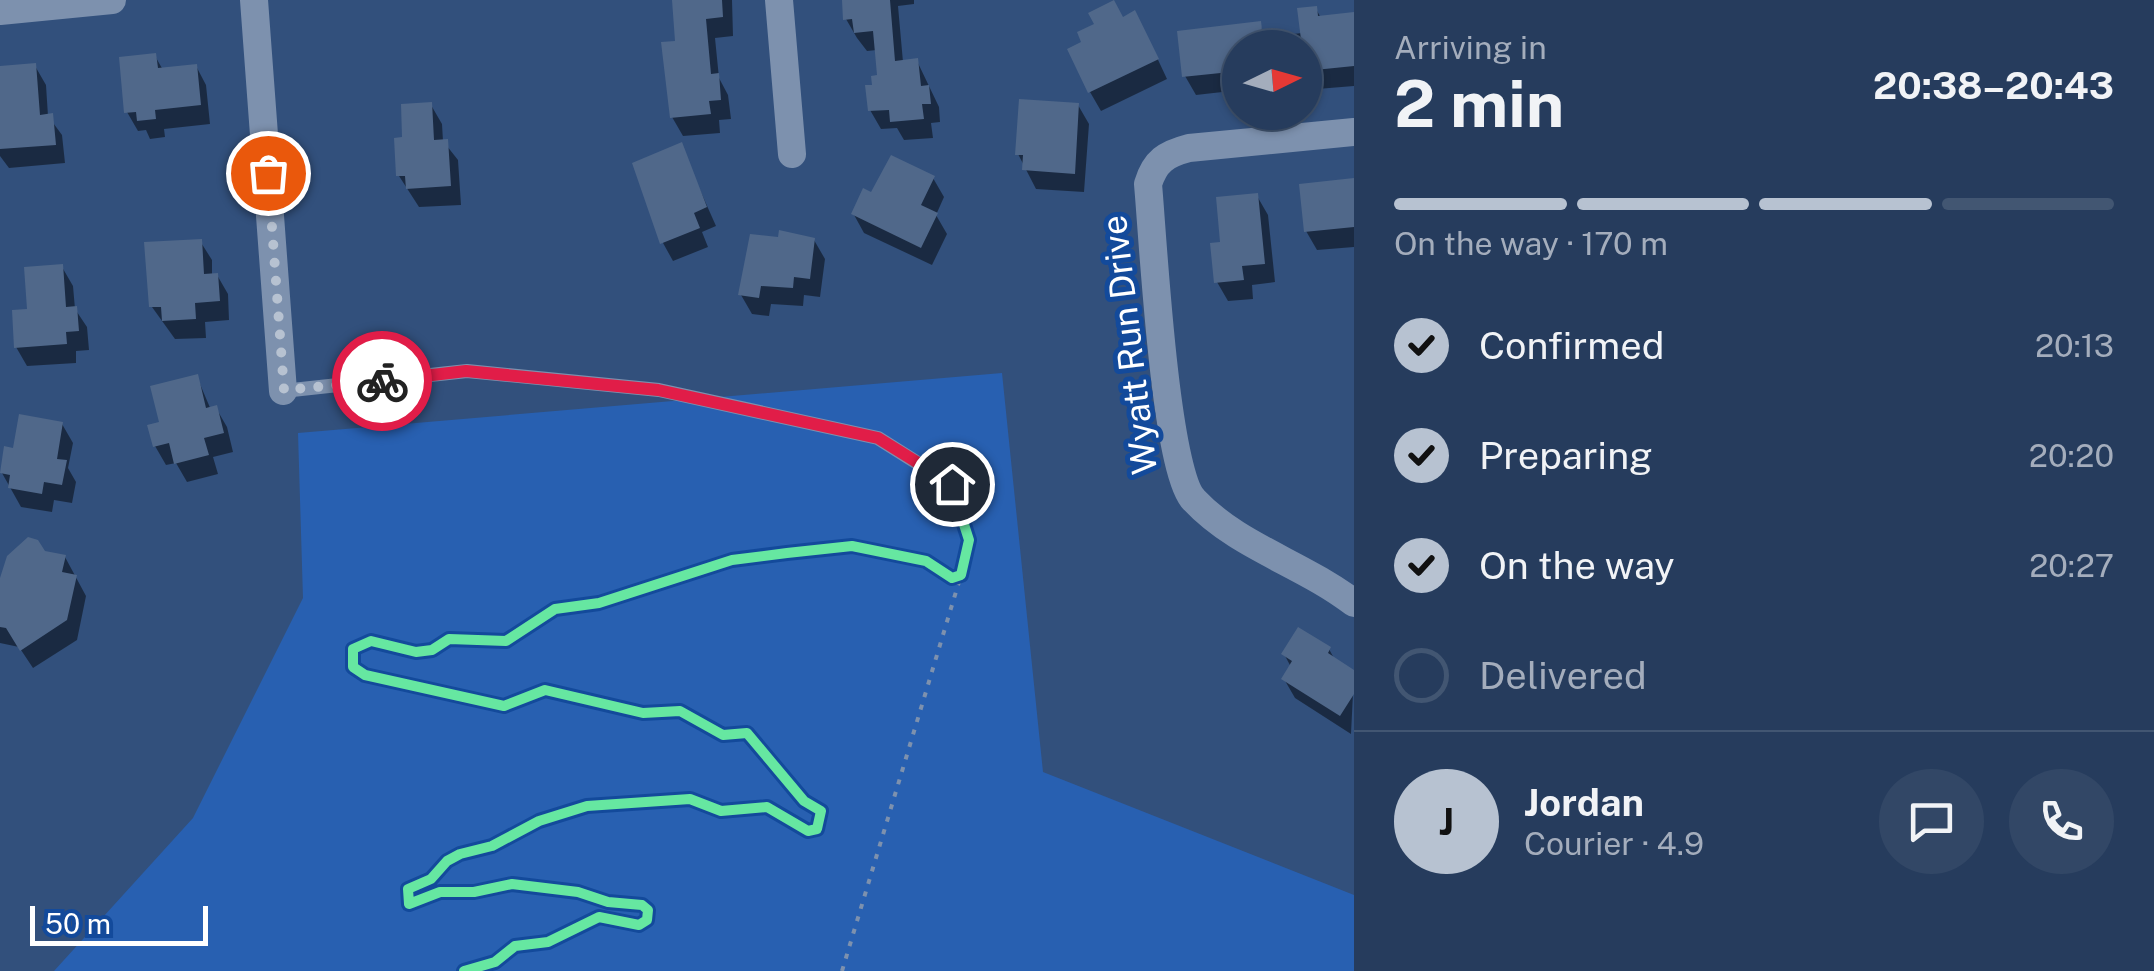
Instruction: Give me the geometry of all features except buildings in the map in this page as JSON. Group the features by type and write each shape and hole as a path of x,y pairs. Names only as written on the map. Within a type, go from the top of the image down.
{"street":[{"path":"0,12 112,0"},
{"path":"254,0 284,390"},
{"path":"778,0 792,154"},
{"name":"Wyatt Run Drive","path":"1354,132 1188,148 1169,154 1153,167 1148,184 1171,428 1181,485 1242,540 1289,560 1354,603"}],"lane":[{"path":"284,390 466,371 658,390 878,438 952,484"}],"path":[{"path":"842,971 961,574"}],"shaded area":[{"path":"1002,373 1043,772 1354,895 1354,971 54,971 193,818 303,598 298,433"}],"cycle path":[{"path":"464,971 495,962 515,946 548,942 599,917 639,925 647,920 648,910 642,905 608,902 578,892 512,884 474,892 440,892 409,904 408,889 431,879 447,861 460,854 492,846 539,821 587,806 690,799 721,811 767,807 808,831 817,829 821,811 804,801 747,733 723,735 680,711 643,713 545,690 504,706 365,675 353,667 353,649 371,641 416,652 432,650 449,639 506,641 555,609 599,603 732,560 787,553 852,546 926,561 952,578 961,575 969,540 951,484"}],"way so far":[{"path":"268,173 284,390 382,381"}],"route":[{"path":"382,381 466,371 658,390 878,438 952,484"}]}
